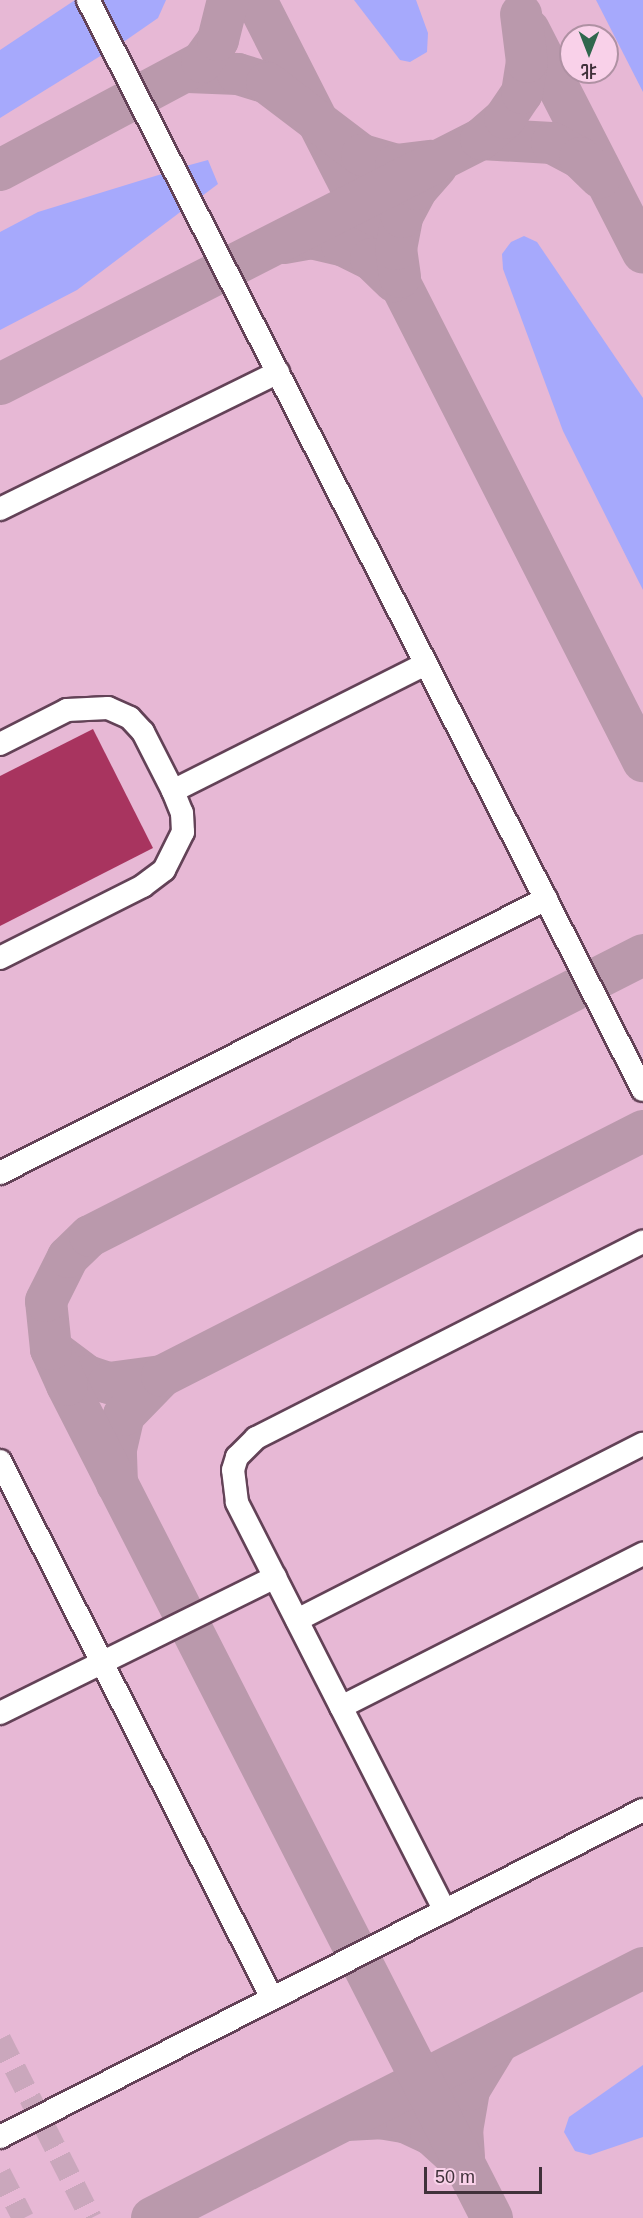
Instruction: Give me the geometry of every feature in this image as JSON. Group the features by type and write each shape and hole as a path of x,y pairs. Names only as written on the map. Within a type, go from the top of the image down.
{"lane":[{"path":"88,0 643,1090"},
{"path":"0,509 278,372"},
{"path":"173,791 426,664"},
{"path":"0,744 67,710 108,708 130,718 143,732 173,791 182,813 183,832 164,870 0,958"},
{"path":"0,1173 546,899"},
{"path":"445,1911 233,1492 233,1470 244,1448 643,1242"},
{"path":"297,1620 643,1444"},
{"path":"0,1461 272,1998"},
{"path":"342,1707 643,1554"},
{"path":"0,1713 275,1577"},
{"path":"0,2137 643,1810"}],"shaded area":[{"path":"0,0 643,0 643,2218 0,2218"},
{"path":"75,0 102,55 0,118 0,50"},
{"path":"100,0 166,0 158,18 122,43"},
{"path":"354,0 416,0 428,33 427,52 410,62 400,60"},
{"path":"596,0 643,0 643,92 619,45 619,24 608,24"},
{"path":"208,160 218,184 202,196 186,166"},
{"path":"165,173 183,210 77,290 0,330 0,232 38,212"},
{"path":"524,236 537,242 643,398 643,590 563,431 503,269 502,254 511,242"},
{"path":"643,2065 643,2137 590,2155 575,2151 564,2132 569,2117"}],"building":[{"path":"93,729 153,848 0,926 0,776"}],"taxiway":[{"path":"0,170 202,62 218,40 228,0"},
{"path":"256,0 643,761"},
{"path":"0,384 481,139 505,118 522,93 527,62 521,14"},
{"path":"529,30 643,253"},
{"path":"188,72 238,74 267,83 362,155 396,165 431,161"},
{"path":"481,139 552,143 580,158 600,177"},
{"path":"400,277 396,249 402,217 417,189 437,166"},
{"path":"284,243 311,238 342,245 371,259 394,281"},
{"path":"492,2218 67,1385 51,1349 46,1301 68,1257 90,1236 643,955"},
{"path":"117,1484 116,1449 124,1415 162,1376 643,1131"},
{"path":"51,1349 87,1376 109,1383 162,1376"},
{"path":"152,2218 643,1968"},
{"path":"464,2157 462,2131 469,2090 498,2042"},
{"path":"347,2120 380,2118 407,2123 431,2134 458,2158"}],"tunnel":[{"path":"0,2039 91,2218"},
{"path":"0,2173 23,2218"}]}
